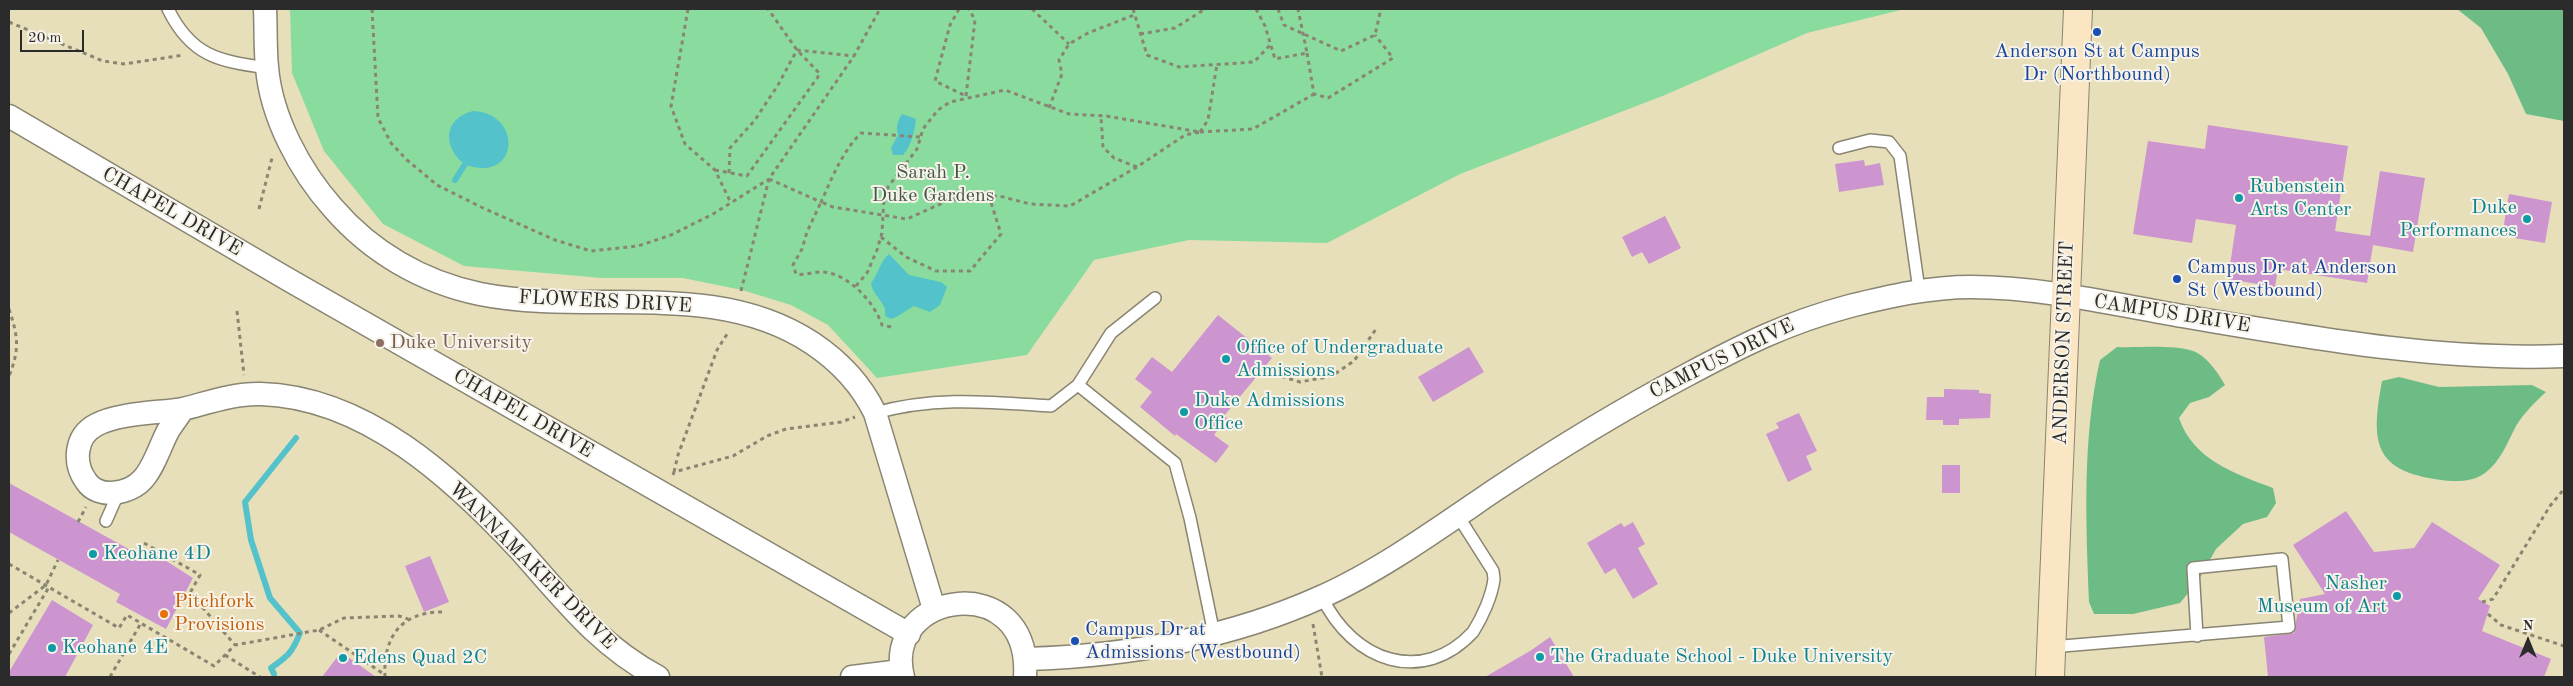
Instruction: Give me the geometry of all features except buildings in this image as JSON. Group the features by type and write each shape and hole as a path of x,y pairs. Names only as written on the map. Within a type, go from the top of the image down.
{"street":[{"name":"FLOWERS DRIVE","path":"265,9 267,68 272,92 290,143 321,194 348,225 402,266 423,276 481,294 526,299 709,307 736,310 759,316 798,334 821,350 859,386 866,415 934,609"},
{"name":"ANDERSON STREET","path":"2050,677 2078,9"},
{"name":"CHAPEL DRIVE","path":"9,116 289,280 909,634"},
{"name":"CAMPUS DRIVE","path":"1026,668 1072,657 1144,650 1214,634 1272,617 1322,597 1428,535 1569,441 1758,337 1808,318 1919,290 1972,287 2066,297 2407,350 2489,357 2564,356"},
{"name":"WANNAMAKER DRIVE","path":"118,494 96,488 86,482 79,467 76,453 83,436 96,425 121,418 183,410 258,394 276,395 323,405 369,424 408,449 467,497 610,647 658,677"},
{"path":"118,494 129,490 144,479 169,429 183,410"},
{"path":"852,677 902,674 902,652 909,634 920,620 934,609 954,603 974,603 994,609 1010,622 1021,639 1026,668"}],"lane":[{"path":"168,9 182,34 199,50 231,63 267,68"},
{"path":"1838,148 1870,140 1889,142 1900,156 1919,290"},
{"path":"866,415 906,404 936,402 968,401 1051,406 1078,385 1111,333 1155,298"},
{"path":"1078,385 1175,463 1190,518 1214,634"},
{"path":"106,521 118,494"},
{"path":"1322,597 1328,610 1360,649 1376,662 1403,672 1432,668 1446,660 1462,648 1477,625 1494,585 1493,571 1458,516"},
{"path":"2051,647 2196,636 2289,627 2282,559 2193,568 2196,636"}],"path":[{"path":"372,9 378,76 378,118 391,143 407,160 437,185 480,207 555,240 591,250 638,246 671,235 731,203 769,179"},
{"path":"688,9 671,106 685,144 714,170 731,203"},
{"path":"714,170 747,176 820,74 797,50 768,9"},
{"path":"740,296 769,179 854,56 880,9"},
{"path":"959,9 950,25 935,81 966,96"},
{"path":"966,96 975,20 969,9"},
{"path":"1033,10 1040,9"},
{"path":"1133,9 1147,55 1179,67 1254,62 1271,44"},
{"path":"1140,34 1175,28 1206,9"},
{"path":"1256,9 1271,44 1275,59 1307,53"},
{"path":"1278,9 1284,25 1341,51 1375,35"},
{"path":"1298,9 1314,94"},
{"path":"1375,35 1381,9"},
{"path":"1033,10 1069,44"},
{"path":"1049,108 1062,74 1059,60 1069,44 1088,33 1134,15"},
{"path":"9,22 103,61 124,64 177,57"},
{"path":"769,179 833,207 907,219 947,201 988,194 1030,204 1070,206 1137,167 1185,134 1253,129 1314,94 1328,98 1393,58 1375,35"},
{"path":"728,173 730,148 755,120 778,85 797,50"},
{"path":"797,50 854,56"},
{"path":"1200,132 1208,120 1217,64"},
{"path":"856,286 867,273 881,238 884,198 888,187 914,155 923,129 938,110 950,102 966,96 1005,90 1069,114 1146,121 1200,132"},
{"path":"1100,116 1102,146 1114,158 1137,167"},
{"path":"891,327 882,325 875,310 856,286 841,277 822,272 796,274 793,270 793,265 802,249 807,232 836,167 851,143 861,133 920,137"},
{"path":"259,209 274,152 290,143"},
{"path":"881,238 906,257 936,271 970,271 1001,234 988,194"},
{"path":"9,309 18,342 15,360 9,376"},
{"path":"236,311 246,396"},
{"path":"670,479 716,350 730,327"},
{"path":"1274,374 1300,382 1332,376 1354,361 1376,329"},
{"path":"674,472 733,456 767,436 786,429 841,422 866,415"},
{"path":"2482,602 2493,599 2550,506 2564,489"},
{"path":"144,543 200,575 190,593 235,644"},
{"path":"9,654 47,586 58,560"},
{"path":"9,564 119,628 127,615 214,666 235,644 319,630 344,618 399,616 408,619"},
{"path":"9,613 47,586"},
{"path":"385,676 385,655 390,635 408,619 442,612"},
{"path":"2488,614 2501,625 2564,646"},
{"path":"1312,618 1322,677"},
{"path":"110,677 141,623"},
{"path":"319,630 385,676"},
{"path":"225,655 260,677"}],"green space":[{"name":"Sarah P. Duke Gardens","path":"290,9 1905,9 1807,33 1665,95 1460,174 1327,243 1189,240 1094,260 1027,355 877,378 828,325 791,305 742,290 683,278 602,278 464,266 383,224 324,151 292,73"},
{"path":"2457,9 2564,9 2564,121 2526,114 2508,74 2481,28"},
{"path":"2117,347 2184,349 2198,353 2203,357 2225,385 2209,397 2190,403 2179,418 2186,432 2194,445 2217,464 2273,488 2276,503 2267,517 2243,524 2216,549 2198,581 2180,603 2133,614 2094,614 2089,602 2087,542 2090,420 2100,360"},
{"path":"2399,377 2439,387 2532,385 2546,392 2519,421 2503,451 2491,468 2475,478 2464,481 2446,481 2418,476 2401,469 2389,461 2382,450 2378,436 2377,421 2382,381"}],"water":[{"path":"473,111 489,114 500,122 506,132 509,144 506,154 500,163 488,168 473,167 464,163 457,157 450,144 450,131 455,121 466,113"},
{"path":"902,114 916,119 915,128 906,152 903,155 893,155 891,148 898,135 897,124"},
{"path":"889,254 909,275 941,282 947,287 940,305 930,312 914,306 894,318 891,319 885,316 884,307 874,292 871,283 883,260"}],"waterway":[{"path":"455,180 469,158"},
{"path":"274,674 271,668 289,654 300,633 270,598 251,540 245,502 296,438"}],"place":[{"name":"Anderson St at Campus Dr (Northbound)","path":"2097,32"},
{"name":"Rubenstein Arts Center","path":"2239,198"},
{"name":"Duke Performances","path":"2527,219"},
{"name":"Campus Dr at Anderson St (Westbound)","path":"2177,279"},
{"name":"Duke University","path":"380,343"},
{"name":"Office of Undergraduate Admissions","path":"1226,359"},
{"name":"Duke Admissions Office","path":"1184,412"},
{"name":"Keohane 4D","path":"93,554"},
{"name":"Nasher Museum of Art","path":"2397,596"},
{"name":"Pitchfork Provisions","path":"164,614"},
{"name":"Campus Dr at Admissions (Westbound)","path":"1075,641"},
{"name":"Keohane 4E","path":"52,648"},
{"name":"The Graduate School - Duke University","path":"1540,657"},
{"name":"Edens Quad 2C","path":"343,658"}]}
